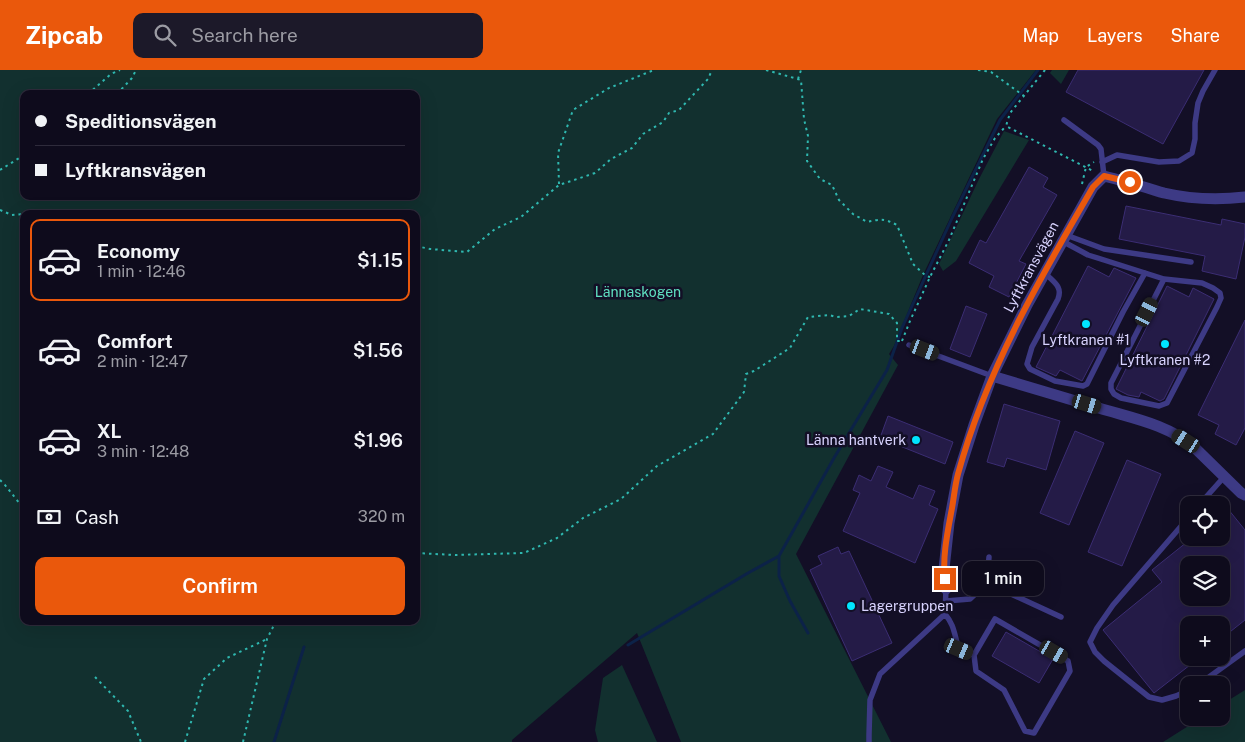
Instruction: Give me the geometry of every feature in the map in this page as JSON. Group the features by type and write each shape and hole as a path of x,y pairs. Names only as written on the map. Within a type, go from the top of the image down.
{"street":[{"path":"1104,176 1165,193 1190,197 1231,199 1245,197"},
{"name":"Lyftkransvägen","path":"946,595 944,569 949,523 958,475 992,376 1027,305 1064,238 1093,187 1104,176"},
{"path":"992,376 1173,432 1194,447 1245,495"}],"lane":[{"path":"1102,162 1117,155 1159,162 1179,161 1192,153 1196,139 1195,123 1198,103 1215,70"},
{"path":"1064,120 1101,149 1104,176"},
{"path":"1064,238 1104,249 1191,262"},
{"path":"1064,238 1088,255 1164,279 1202,283 1220,293 1221,298 1166,403 1159,406 1121,398 1114,394 1111,389 1111,383 1164,279"},
{"path":"1045,273 1058,286 1060,294 1032,347 1027,364 1030,369 1055,381 1083,386 1087,384 1123,312 1145,274"},
{"path":"909,344 992,376"},
{"path":"1207,496 1224,477"},
{"path":"1180,527 1113,605 1090,642 1095,652 1104,661 1149,697 1162,700 1180,694"},
{"path":"974,655 959,649 952,622 945,614 946,595 970,599 987,583 989,557"},
{"path":"987,583 1061,618"},
{"path":"869,742 870,700 880,674 945,614"},
{"path":"995,619 1068,660 1070,671 1034,733 1025,730 1004,690 976,671 974,655 995,619"},
{"path":"1210,676 1245,651"}],"path":[{"path":"93,90 111,74 120,70"},
{"path":"121,90 132,78 136,70"},
{"path":"559,185 558,153 573,110 609,88 654,70"},
{"path":"420,247 467,252 495,229 521,217 559,185 595,173 611,160 632,148 643,134 663,122 669,113 679,110 708,79 712,70"},
{"path":"766,70 801,80 804,119 808,136 807,161 814,172 820,179 832,185 839,200 853,214 867,222 880,219 897,225 913,264 926,276 930,276"},
{"path":"798,79 801,70"},
{"path":"978,70 992,72 1024,96"},
{"path":"420,552 455,555 524,553 557,538 583,518 621,499 657,466 713,434 744,392 746,374 790,348 808,317 849,316 860,309 890,314 897,322 897,341 901,342 994,138 1006,126 1010,113 1045,70"},
{"path":"1006,126 1104,176"},
{"path":"0,170 20,158"},
{"path":"0,210 12,215 20,214"},
{"path":"0,480 20,504"},
{"path":"243,742 267,639 274,625"},
{"path":"185,742 204,679 227,658 267,639"},
{"path":"95,677 128,711 141,742"}],"green space":[{"name":"Lännaskogen","path":"0,70 1036,70 997,119 923,275 889,354 898,365 796,554 891,742 681,742 637,633 512,740 512,742 0,742"},
{"path":"1052,70 1069,70 1061,84 1050,73"},
{"path":"1004,131 1029,140 956,261 943,271 939,264"},
{"path":"622,665 657,742 598,742 595,730 603,678"},
{"path":"1245,690 1245,742 1163,742 1188,726 1230,726 1230,699"}],"building":[{"path":"1078,70 1204,70 1163,144 1066,92"},
{"path":"1029,167 1048,178 1043,187 1057,195 1019,261 1026,264 1009,297 989,287 994,276 969,263 980,240 986,243"},
{"path":"1126,206 1221,225 1222,219 1245,224 1245,237 1236,279 1202,271 1205,256 1119,239"},
{"name":"Lyftkranen #1","path":"1088,266 1109,277 1114,268 1136,278 1082,381 1060,370 1056,376 1036,367"},
{"name":"Lyftkranen #2","path":"1167,286 1189,297 1193,288 1214,299 1164,399 1160,401 1141,392 1139,397 1128,395 1116,389"},
{"path":"966,306 987,314 970,357 950,349"},
{"path":"1245,320 1245,428 1236,445 1215,434 1219,425 1198,415"},
{"path":"1004,404 1060,421 1046,470 1007,458 1004,467 987,462"},
{"name":"Länna hantverk","path":"888,416 953,442 945,464 880,438"},
{"path":"1075,431 1104,443 1069,525 1040,513"},
{"path":"1127,460 1161,474 1122,566 1088,552"},
{"path":"878,466 893,472 886,487 913,499 919,485 935,491 929,505 938,509 915,563 843,531 860,493 853,490 859,475 871,481"},
{"path":"1230,511 1245,530 1245,620 1230,632 1230,616 1180,616 1180,666 1189,666 1154,693 1103,630 1162,582 1152,570 1182,546 1230,546"},
{"name":"Lagergruppen","path":"838,547 841,554 849,551 892,643 852,661 810,570 822,564 818,556"},
{"path":"1006,632 1053,659 1039,683 992,656"}],"waterway":[{"path":"779,556 834,458 887,370 902,328 952,218 1000,120 1038,70"},
{"path":"628,645 779,556 779,576 790,601 808,633"},
{"path":"274,742 304,647"}],"place":[{"name":"Lyftkranen #1","path":"1086,324"},
{"name":"Lyftkranen #2","path":"1165,344"},
{"name":"Länna hantverk","path":"916,440"},
{"name":"Lagergruppen","path":"851,606"}],"route":[{"path":"945,579 944,569 949,523 958,475 992,376 1027,305 1093,187 1104,176 1130,182"}]}
